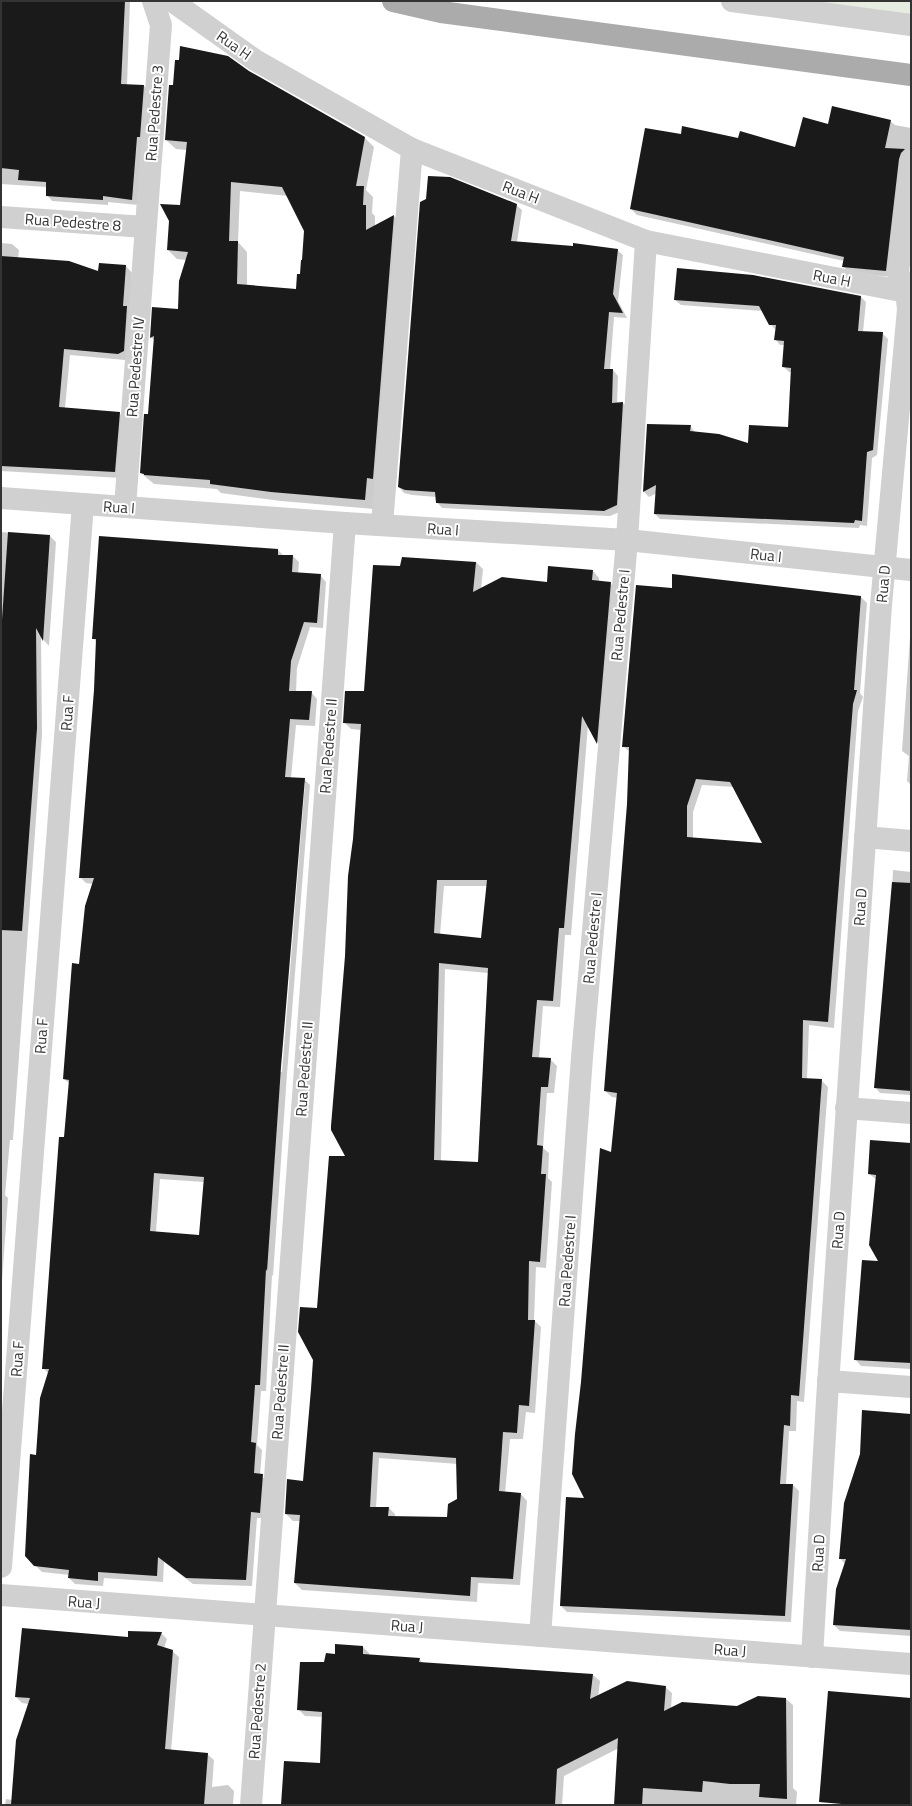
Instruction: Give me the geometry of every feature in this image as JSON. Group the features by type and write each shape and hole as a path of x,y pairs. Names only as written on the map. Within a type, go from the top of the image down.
{"main road":[{"path":"393,1 441,12 911,75"}],"street":[{"name":"Rua Pedestre 3","path":"145,227 160,25 153,1"},
{"name":"Rua H","path":"172,1 255,60 412,149 646,241 909,293"},
{"path":"732,1 911,25"},
{"path":"382,525 412,149"},
{"name":"Rua D","path":"812,1657 846,1108 884,568 908,309 909,293 898,272 911,160"},
{"name":"Rua Pedestre 8","path":"1,217 145,227"},
{"name":"Rua Pedestre IV","path":"125,507 145,227"},
{"name":"Rua Pedestre I","path":"540,1636 582,1057 627,540 646,241"},
{"name":"Rua I","path":"1,498 344,523 627,540 911,570"},
{"name":"Rua F","path":"1,1567 83,504"},
{"name":"Rua Pedestre II","path":"264,1616 344,523"},
{"path":"865,837 911,841"},
{"path":"846,1108 911,1113"},
{"path":"828,1381 911,1387"},
{"name":"Rua J","path":"1,1596 911,1664"},
{"name":"Rua Pedestre 2","path":"251,1805 264,1616"}],"shaded area":[{"path":"732,1 911,1 911,25"}],"building":[{"path":"1,1 125,1 121,84 144,85 140,137 137,137 132,200 103,196 103,200 46,196 46,182 18,180 19,170 1,168"},
{"path":"180,46 228,56 249,71 365,137 356,186 364,186 363,205 366,205 366,230 394,215 373,479 367,478 365,500 271,492 210,484 210,480 144,475 140,473 144,414 148,414 154,336 150,338 152,307 178,309 179,281 188,252 167,250 169,221 160,204 180,205 187,142 165,140 169,85 173,85 175,60 179,60","holes":["231,182 282,187 304,231 302,260 300,274 297,274 296,289 237,284 238,241 229,241"]},
{"path":"832,106 891,120 885,148 905,149 901,153 899,159 886,271 842,267 844,257 630,209 645,128 681,134 682,126 738,138 740,131 795,147 803,117 828,124"},
{"path":"428,176 450,177 517,204 511,241 573,246 573,243 618,249 613,294 623,313 609,312 604,369 613,369 612,403 623,402 617,505 604,511 436,503 435,492 405,490 398,487 420,202 426,199"},
{"path":"1,256 69,261 98,271 99,263 126,265 123,306 127,306 124,351 118,354 64,349 59,407 120,412 115,472 1,466"},
{"path":"677,268 753,275 861,296 858,331 883,332 873,450 867,452 862,521 855,520 854,523 654,514 656,485 643,492 647,424 691,425 690,431 719,434 748,443 749,425 788,427 791,368 782,367 784,341 774,340 776,325 769,325 759,306 674,300"},
{"path":"8,532 50,535 43,641 36,628 37,728 22,931 1,930 1,634"},
{"path":"99,536 278,549 278,555 293,555 292,572 321,574 317,623 304,622 291,661 289,691 312,691 309,720 290,719 285,777 305,778 281,1067 267,1271 266,1269 260,1385 255,1385 251,1442 256,1443 254,1473 263,1474 260,1513 251,1512 246,1580 186,1578 158,1557 157,1576 98,1572 98,1581 68,1578 69,1570 34,1566 25,1556 30,1454 36,1455 40,1398 49,1369 42,1369 59,1137 64,1137 69,1080 63,1079 72,963 79,964 85,906 94,878 79,878 94,690 96,639 92,639","holes":["154,1173 204,1177 199,1235 150,1231"]},
{"path":"402,557 476,562 473,592 502,577 547,582 548,566 593,570 592,580 611,582 597,744 582,716 564,928 559,928 553,1001 537,1000 532,1057 551,1058 548,1087 541,1087 537,1145 543,1146 541,1174 546,1174 540,1262 529,1261 528,1320 535,1320 529,1406 519,1405 517,1433 503,1432 499,1491 521,1493 513,1579 471,1577 470,1596 294,1583 300,1515 285,1514 287,1479 303,1481 311,1389 313,1360 298,1332 300,1307 317,1308 329,1156 345,1156 331,1130 331,1126 345,956 348,876 353,839 361,724 343,723 345,691 364,691 373,565 400,566","holes":["437,880 487,880 481,938 434,933","439,963 488,968 478,1162 434,1160","373,1452 456,1458 457,1499 448,1504 447,1517 388,1516 389,1507 370,1507"]},
{"path":"672,574 861,596 854,690 857,690 853,704 828,1022 803,1020 802,1078 822,1079 799,1396 791,1395 790,1426 784,1425 780,1484 793,1484 785,1616 560,1606 566,1497 584,1498 572,1474 575,1434 581,1382 600,1148 611,1152 617,1093 604,1091 627,804 629,747 622,747 636,585 672,588","holes":["696,779 730,782 762,843 687,837 687,806"]},
{"path":"892,882 911,883 911,1091 874,1088"},
{"path":"870,1140 911,1143 911,1363 854,1360 862,1260 878,1261 869,1245 876,1175 868,1174"},
{"path":"862,1410 911,1414 911,1630 833,1625 836,1589 846,1559 839,1559 844,1503 860,1454"},
{"path":"22,1628 128,1637 128,1631 162,1632 157,1645 173,1650 165,1749 208,1753 204,1805 11,1805 16,1740 30,1698 15,1697"},
{"path":"335,1644 363,1646 363,1654 420,1658 419,1662 593,1674 590,1699 627,1681 666,1686 664,1711 682,1702 737,1706 758,1696 786,1698 787,1799 759,1797 760,1784 730,1784 703,1781 702,1792 643,1788 642,1805 614,1805 618,1738 557,1769 555,1805 281,1805 284,1761 320,1763 322,1712 297,1710 300,1662 324,1662 326,1653 335,1654"},
{"path":"828,1691 911,1698 911,1805 853,1805 819,1802"}]}
